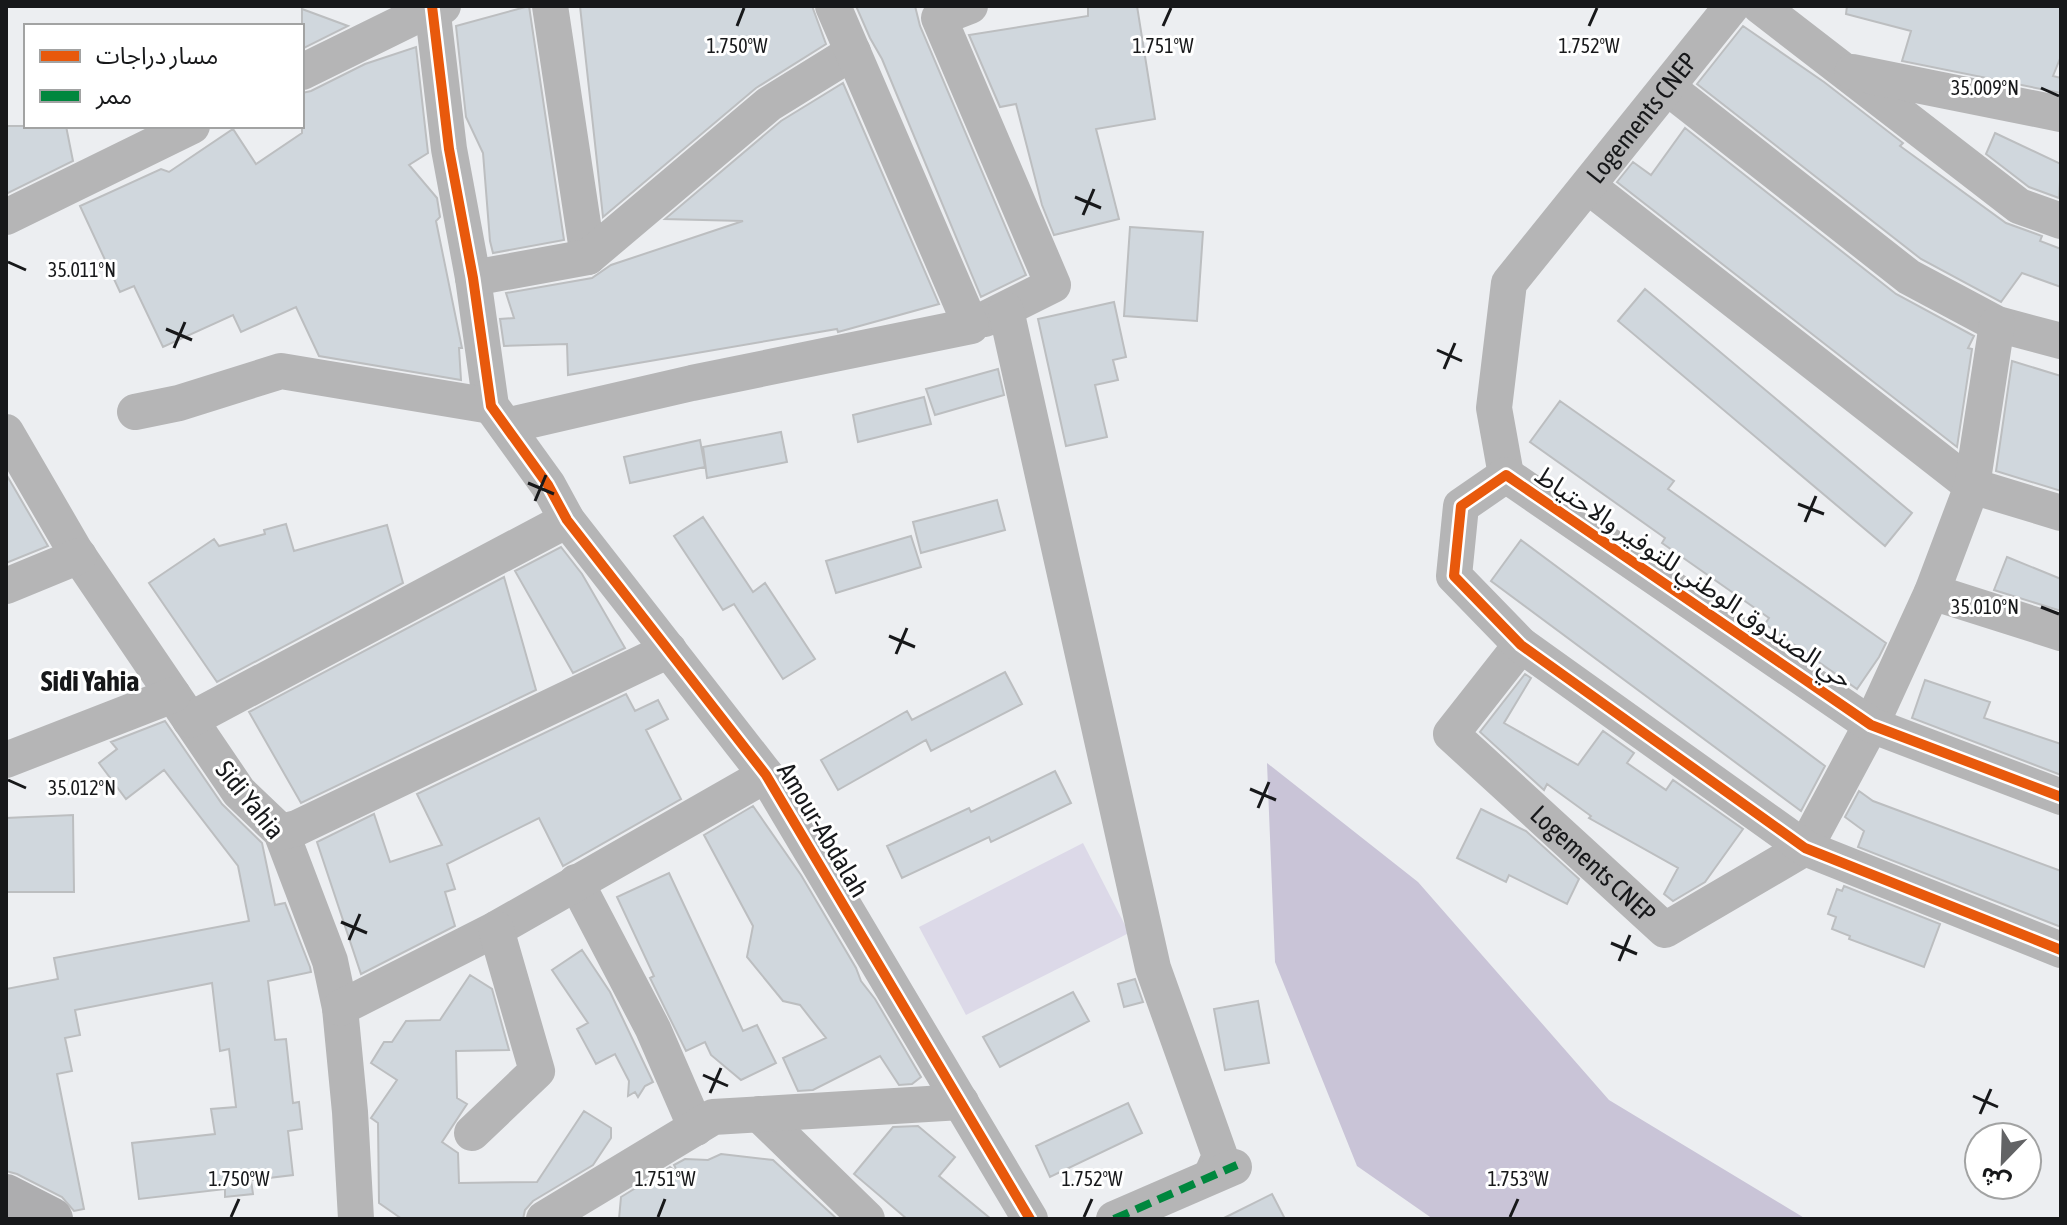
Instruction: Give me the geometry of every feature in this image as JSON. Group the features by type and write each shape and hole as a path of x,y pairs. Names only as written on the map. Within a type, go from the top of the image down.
{"main road":[{"path":"6,1196 51,1219"}],"street":[{"path":"550,6 588,257"},
{"path":"833,6 971,326"},
{"path":"135,412 179,403 281,371 499,416 692,383 971,326 1006,310 1053,285 939,18 970,6"},
{"name":"Logements CNEP","path":"1732,6 1588,186 1972,486 2061,513"},
{"path":"1760,6 2019,206 2061,221"},
{"path":"304,71 436,7 449,149 499,416"},
{"path":"473,278 588,257 769,104 853,52"},
{"path":"1842,70 2061,114"},
{"path":"1667,87 1909,277 1997,324 2061,341"},
{"path":"6,217 188,128"},
{"path":"1506,475 1494,408 1509,283 1588,186"},
{"path":"1006,310 1153,968 1224,1171 1114,1219"},
{"path":"1805,848 1871,725 1932,592 1972,486 1997,324"},
{"name":"Amour-Abdalah","path":"499,416 548,485 567,520 766,775 1030,1219"},
{"name":"Sidi Yahia","path":"6,432 79,556 239,792 281,832 330,961 340,1008 356,1219"},
{"name":"حي الصندوق الوطني للتوفير والاحتياط","path":"2061,797 1871,725 1506,475 1461,506 1454,576 1521,645 1805,848 2061,950"},
{"path":"6,760 182,707 567,520"},
{"path":"6,586 79,556"},
{"path":"1932,592 2061,633"},
{"name":"Logements CNEP","path":"1521,645 1451,734 1665,930 1805,848"},
{"path":"281,832 297,828 669,650"},
{"path":"340,1008 496,929 766,775"},
{"path":"576,882 653,1029 696,1128"},
{"path":"472,1133 537,1071 496,929"},
{"path":"544,1219 713,1117 961,1102"},
{"path":"759,1114 867,1219"}],"shaded area":[{"path":"1267,763 1418,882 1609,1100 1806,1219 1433,1219 1357,1166 1275,962"},
{"path":"1083,843 1129,933 966,1015 919,927"}],"building":[{"path":"529,6 564,240 493,253 483,153 466,117 456,26"},
{"path":"580,6 812,6 826,44 756,88 603,217"},
{"path":"856,6 915,6 920,26 1026,275 981,297 882,59"},
{"path":"1088,6 1137,6 1155,119 1096,129 1119,219 1054,235 1042,205 1016,104 1000,107 969,35 1088,16"},
{"path":"1847,6 2061,6 2061,56 2053,76 2061,78 2061,93 1902,61 1911,31 1846,14"},
{"path":"302,9 348,26 304,48"},
{"path":"1743,26 1824,82 1903,143 1900,146 2006,223 2042,236 2040,241 2061,249 2061,287 2022,273 2001,302 1921,259 1697,84"},
{"path":"416,47 428,153 409,165 437,198 440,217 436,221 462,348 459,348 461,380 319,356 296,307 241,332 233,315 163,347 134,286 120,292 80,206 161,169 169,172 233,129 256,164 302,133 304,93 365,64"},
{"path":"843,83 939,304 838,332 837,329 568,375 567,344 504,346 500,319 514,318 506,293 592,278 611,265 743,221 665,219 781,121"},
{"path":"6,126 66,128 73,161 6,194"},
{"path":"1685,128 1896,294 1974,336 1968,348 1972,349 1957,447 1617,182 1633,162 1651,175"},
{"path":"1995,133 2061,164 2059,198 2029,187 1986,154"},
{"path":"1130,227 1203,232 1197,321 1124,316"},
{"path":"1645,289 1912,513 1885,546 1618,321"},
{"path":"1114,302 1126,357 1113,360 1118,380 1095,385 1107,437 1066,446 1038,319"},
{"path":"2012,361 2061,376 2061,491 1996,471"},
{"path":"998,369 1004,395 935,415 926,389"},
{"path":"924,397 931,424 858,442 853,415"},
{"path":"1560,401 1674,481 1668,489 1886,643 1857,689 1765,624 1769,618 1662,543 1665,538 1530,442"},
{"path":"781,432 787,462 707,478 703,447"},
{"path":"700,440 705,467 630,483 624,457"},
{"path":"6,474 48,546 6,563"},
{"path":"997,500 1005,530 921,553 913,522"},
{"path":"703,517 753,592 765,583 815,659 783,679 734,604 723,610 674,536"},
{"path":"286,524 294,551 387,525 403,583 217,682 149,583 214,539 219,546 265,534 264,530"},
{"path":"911,536 921,567 836,593 826,561"},
{"path":"1521,540 1825,766 1801,811 1491,581"},
{"path":"561,547 582,574 625,648 573,673 515,571"},
{"path":"2007,557 2061,579 2061,611 1994,590"},
{"path":"504,577 536,690 301,803 249,712"},
{"path":"1005,672 1022,704 931,751 926,740 838,790 821,760 907,711 912,720"},
{"path":"1525,674 1531,678 1504,723 1578,765 1603,731 1634,753 1627,763 1666,790 1673,780 1743,829 1705,882 1673,901 1664,894 1678,868 1589,818 1591,816 1547,784 1544,790 1480,732"},
{"path":"1925,680 1990,702 1984,718 2061,744 2061,775 1912,718"},
{"path":"626,694 635,711 658,700 668,719 646,730 681,799 563,866 539,818 447,864 455,889 445,892 455,926 361,974 317,842 374,814 390,862 442,845 417,794"},
{"path":"165,721 222,804 262,843 275,905 285,903 310,967 311,972 268,981 275,1040 286,1039 293,1103 299,1102 302,1129 288,1131 293,1175 251,1180 253,1194 225,1197 225,1189 139,1199 132,1143 215,1134 211,1109 236,1107 229,1049 220,1051 212,983 75,1010 80,1035 65,1038 72,1071 57,1074 84,1209 74,1211 62,1197 6,1171 6,989 58,979 54,958 249,921 238,866 164,770 126,799 99,763 117,749 111,742"},
{"path":"1055,771 1071,803 991,842 989,837 902,878 887,846 969,808 971,812"},
{"path":"1859,791 1873,801 2061,871 2061,927 1858,847 1864,831 1845,817"},
{"path":"753,806 801,875 861,981 921,1077 912,1084 899,1085 880,1056 813,1090 798,1091 783,1058 826,1038 800,1005 783,1001 747,957 753,926 704,835"},
{"path":"1481,809 1526,831 1579,879 1567,904 1509,875 1506,882 1457,858"},
{"path":"73,815 74,892 6,892 6,818"},
{"path":"669,873 743,1031 757,1025 776,1063 741,1080 711,1055 705,1042 686,1051 650,978 654,976 617,897"},
{"path":"1844,886 1940,924 1924,967 1849,939 1850,936 1832,929 1836,917 1828,914 1837,889 1842,891"},
{"path":"582,950 610,992 653,1082 645,1086 638,1097 635,1092 628,1096 629,1081 615,1054 596,1064 577,1029 588,1023 552,970"},
{"path":"470,975 492,989 509,1050 456,1051 457,1098 467,1104 442,1142 458,1153 459,1183 537,1182 584,1111 611,1128 611,1138 593,1165 533,1201 525,1210 523,1219 402,1219 379,1203 378,1123 371,1118 397,1080 371,1063 384,1042 392,1042 406,1021 440,1020"},
{"path":"1135,979 1143,1002 1124,1007 1118,984"},
{"path":"1073,992 1089,1021 1000,1067 983,1037"},
{"path":"1258,1001 1269,1063 1225,1070 1214,1009"},
{"path":"1128,1103 1142,1133 1050,1177 1036,1146"},
{"path":"918,1126 955,1157 939,1176 991,1219 907,1219 854,1174 893,1127"},
{"path":"721,1154 773,1160 837,1219 619,1219 621,1197 670,1167 678,1173 674,1165 685,1159 708,1160"},
{"path":"1272,1194 1285,1219 1222,1219"}],"marked path":[{"path":"1114,1219 1237,1165"}],"cycle path":[{"path":"432,6 449,149 473,278 491,406 548,485 567,520 766,775 1030,1219"},
{"path":"2061,797 1871,725 1506,475 1461,506 1454,576 1521,645 1805,848 2061,950"}],"district":[{"name":"Sidi Yahia","path":"90,681"}]}
